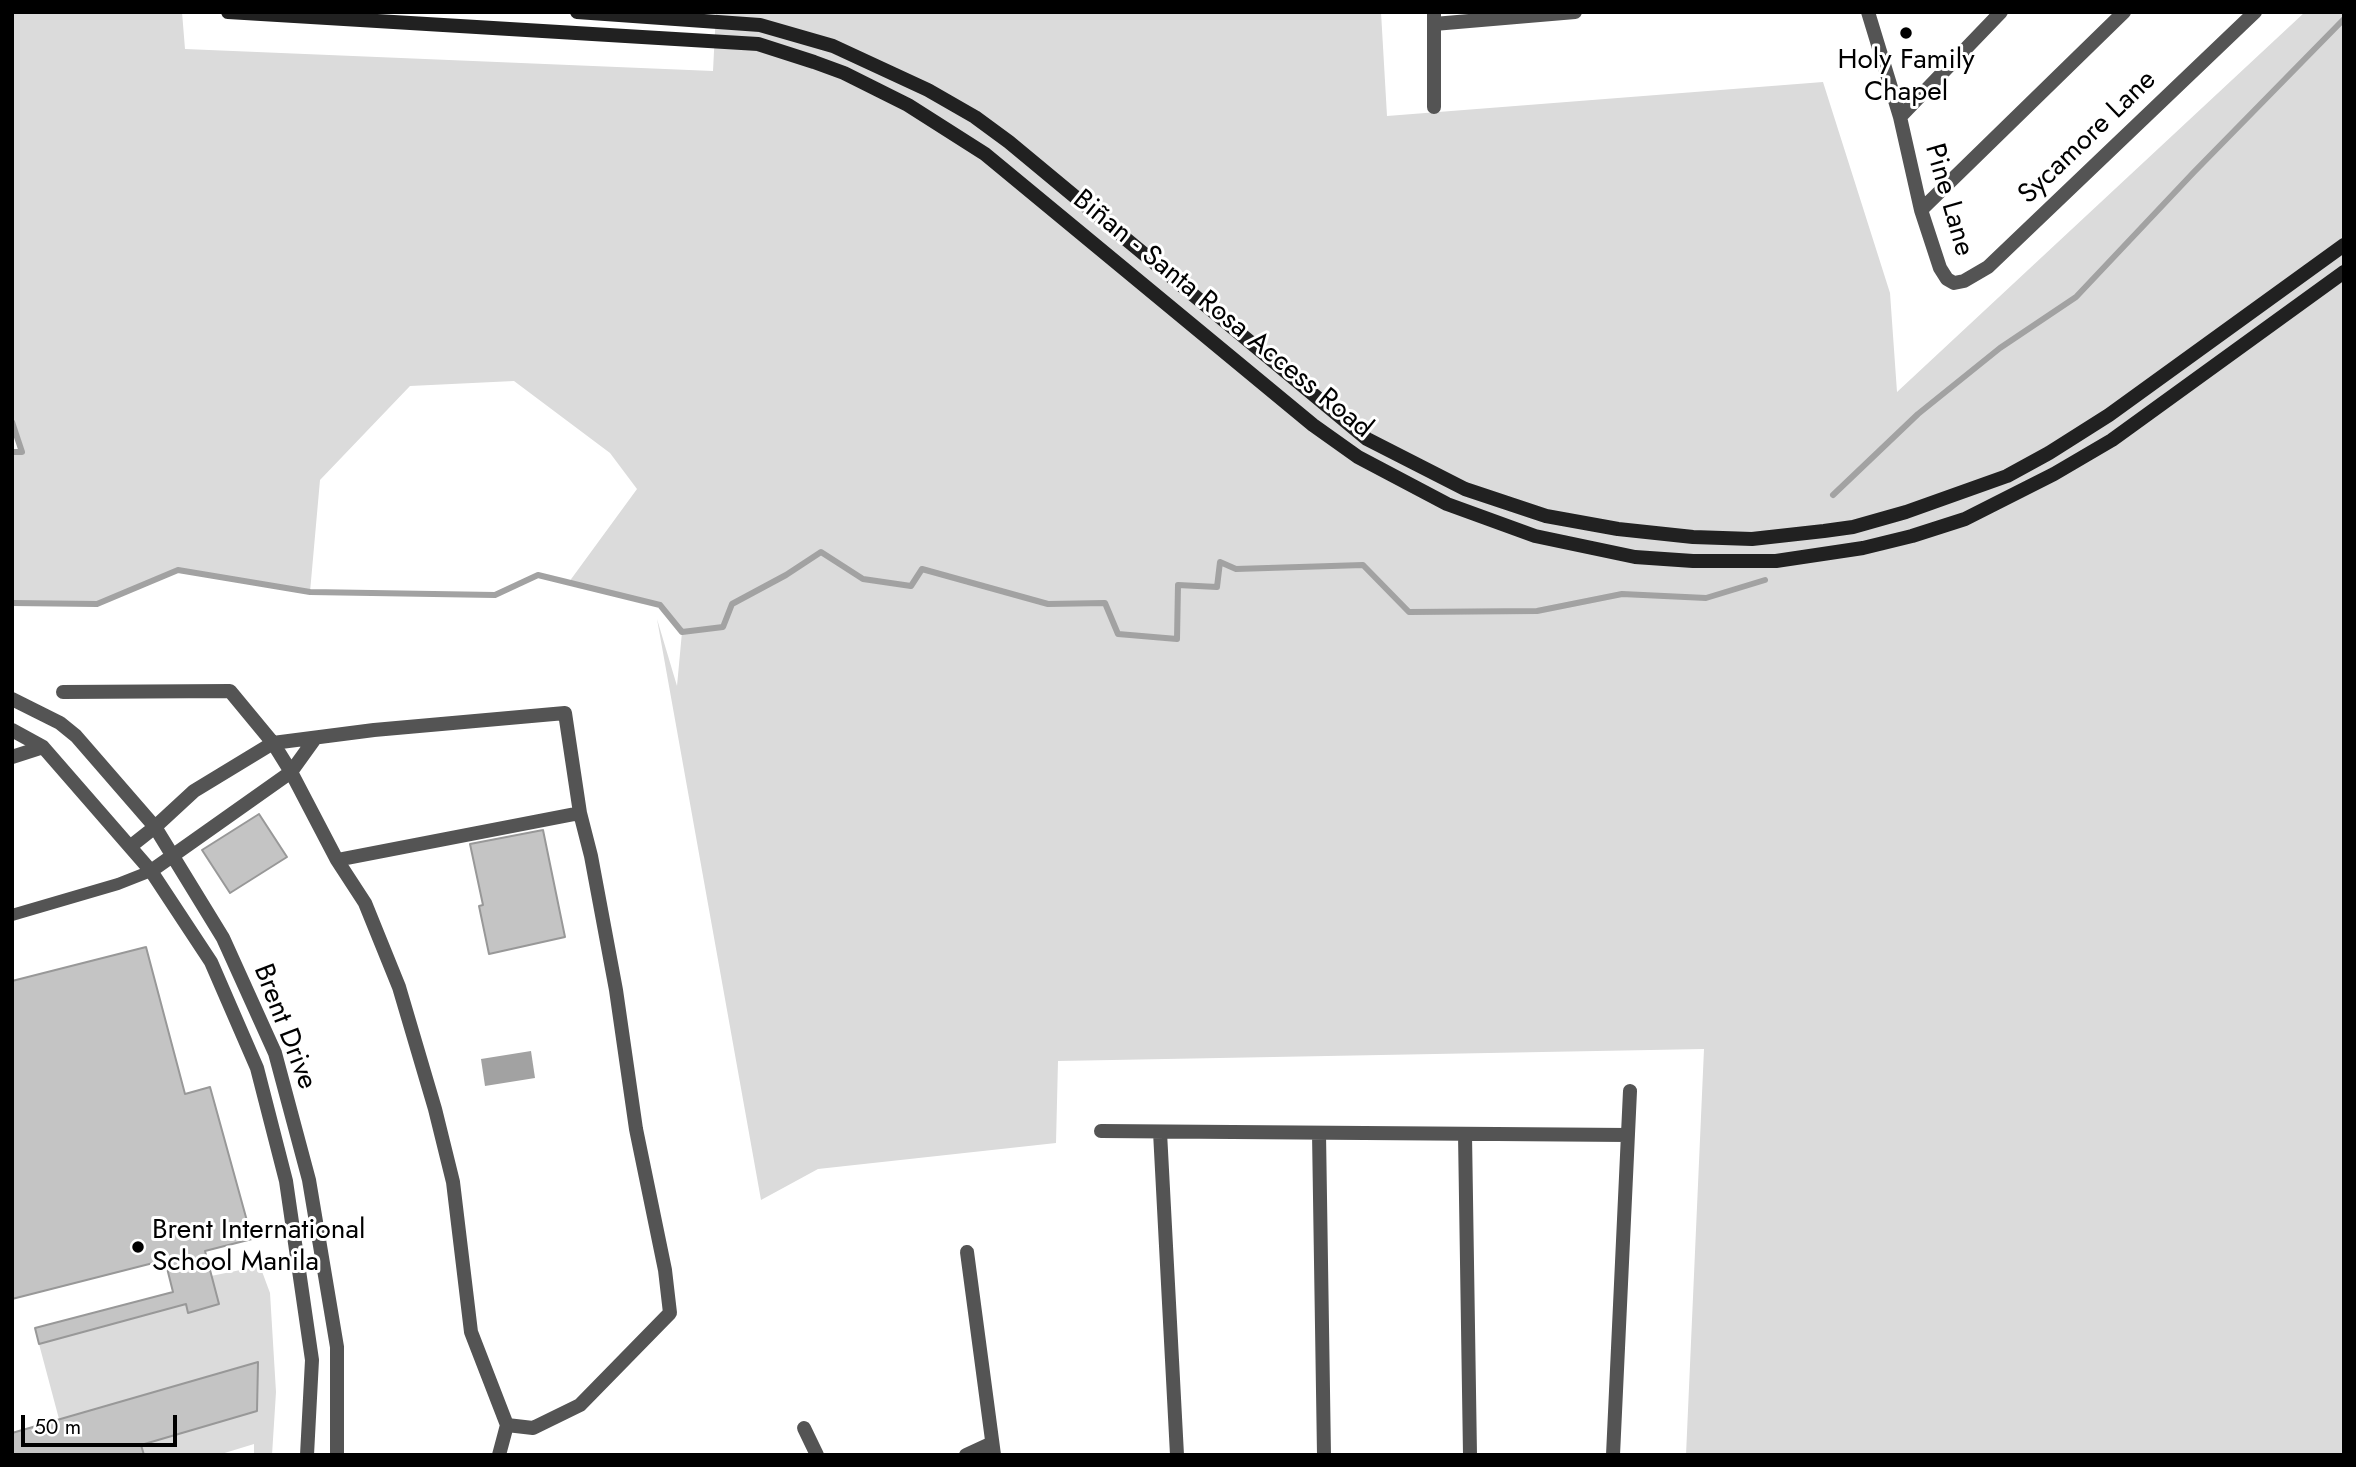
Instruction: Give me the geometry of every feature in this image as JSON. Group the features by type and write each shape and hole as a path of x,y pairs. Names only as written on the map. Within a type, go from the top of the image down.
{"main road":[{"name":"Biñan - Santa Rosa Access Road","path":"228,12 758,44 844,74 908,105 985,153 1307,421 1358,457 1447,504 1535,536 1635,557 1736,562 1776,561 1857,549 1912,536 1965,519 2054,474 2112,440 2342,274"},
{"name":"Biñan - Santa Rosa Access Road","path":"577,12 760,25 833,46 928,90 975,117 1009,142 1367,439 1453,483 1546,516 1618,529 1693,537 1752,539 1853,527 1906,512 2007,476 2109,415 2344,245"},
{"path":"758,44 760,25"},
{"path":"2328,257 2342,274"},
{"path":"1307,421 1322,404"},
{"path":"1853,527 1857,549"}],"street":[{"path":"1434,107 1434,18 1575,12"},
{"name":"Pine Lane","path":"1868,12 1900,117 1921,210 1940,268 1947,279"},
{"path":"1900,117 2001,12"},
{"path":"1921,210 2124,12"},
{"name":"Sycamore Lane","path":"1947,279 1959,282 1988,267 2255,12"},
{"path":"63,692 230,691 273,743 337,860 366,903 399,987 435,1109 453,1182 471,1332 507,1425 499,1455"},
{"name":"Brent Drive","path":"12,699 60,723 76,737 155,827 223,938 275,1053 309,1180 337,1348 338,1455"},
{"path":"131,846 194,791 273,743 314,740 374,730 565,713 580,813 612,964 636,1129 665,1270 670,1313 580,1405 533,1428 507,1425"},
{"name":"Brent Drive","path":"12,730 43,747 151,871 211,962 263,1086 286,1181 312,1360 307,1455"},
{"path":"151,871 291,772 314,740"},
{"path":"12,757 43,747"},
{"path":"337,860 580,813"},
{"path":"1613,1455 1630,1091"},
{"path":"1101,1131 1628,1135"},
{"path":"1160,1132 1177,1455"},
{"path":"1319,1133 1324,1455"},
{"path":"1465,1134 1470,1455"},
{"path":"286,1181 309,1180"},
{"path":"966,1455 993,1449 967,1252"},
{"path":"804,1428 817,1455"}],"lane":[{"path":"12,915 118,884 151,871"}],"shaded area":[{"path":"12,12 182,12 185,49 713,71 716,12 1381,12 1387,116 1823,82 1890,293 1897,392 2305,12 2344,12 2344,1455 1686,1455 1704,1049 1058,1061 1056,1143 818,1169 761,1200 657,619 677,686 682,632 660,605 569,582 637,489 610,453 514,381 410,386 320,480 310,592 178,570 97,604 12,603 12,452 21,451 12,422"},
{"path":"531,1051 535,1078 485,1086 481,1059"},
{"path":"260,1266 270,1293 276,1392 272,1455 254,1455 254,1444 218,1455 144,1455 141,1445 257,1363 59,1419 39,1344 186,1304 188,1313 218,1304 211,1276"}],"building":[{"path":"259,814 287,857 230,893 202,850"},
{"path":"543,830 565,937 489,954 479,906 483,905 470,844"},
{"path":"146,947 185,1094 210,1087 252,1239 205,1251 219,1304 188,1313 186,1304 39,1344 35,1328 173,1292 165,1260 12,1299 12,981"},
{"path":"258,1362 257,1411 141,1445 144,1455 12,1455 12,1433"}],"waterway":[{"path":"1833,495 1918,414 2000,348 2076,297 2344,19"},
{"path":"12,422 22,452 12,452"},
{"path":"12,603 97,604 178,570 310,592 495,595 538,575 660,605 682,632 723,627 732,604 786,575 821,552 863,579 911,586 922,569 1048,604 1105,603 1118,634 1177,639 1178,585 1217,587 1220,562 1236,569 1363,565 1409,612 1537,611 1622,594 1706,598 1765,580"}],"place":[{"name":"Holy Family Chapel","path":"1906,33"},
{"name":"Brent International School Manila","path":"138,1247"}]}
